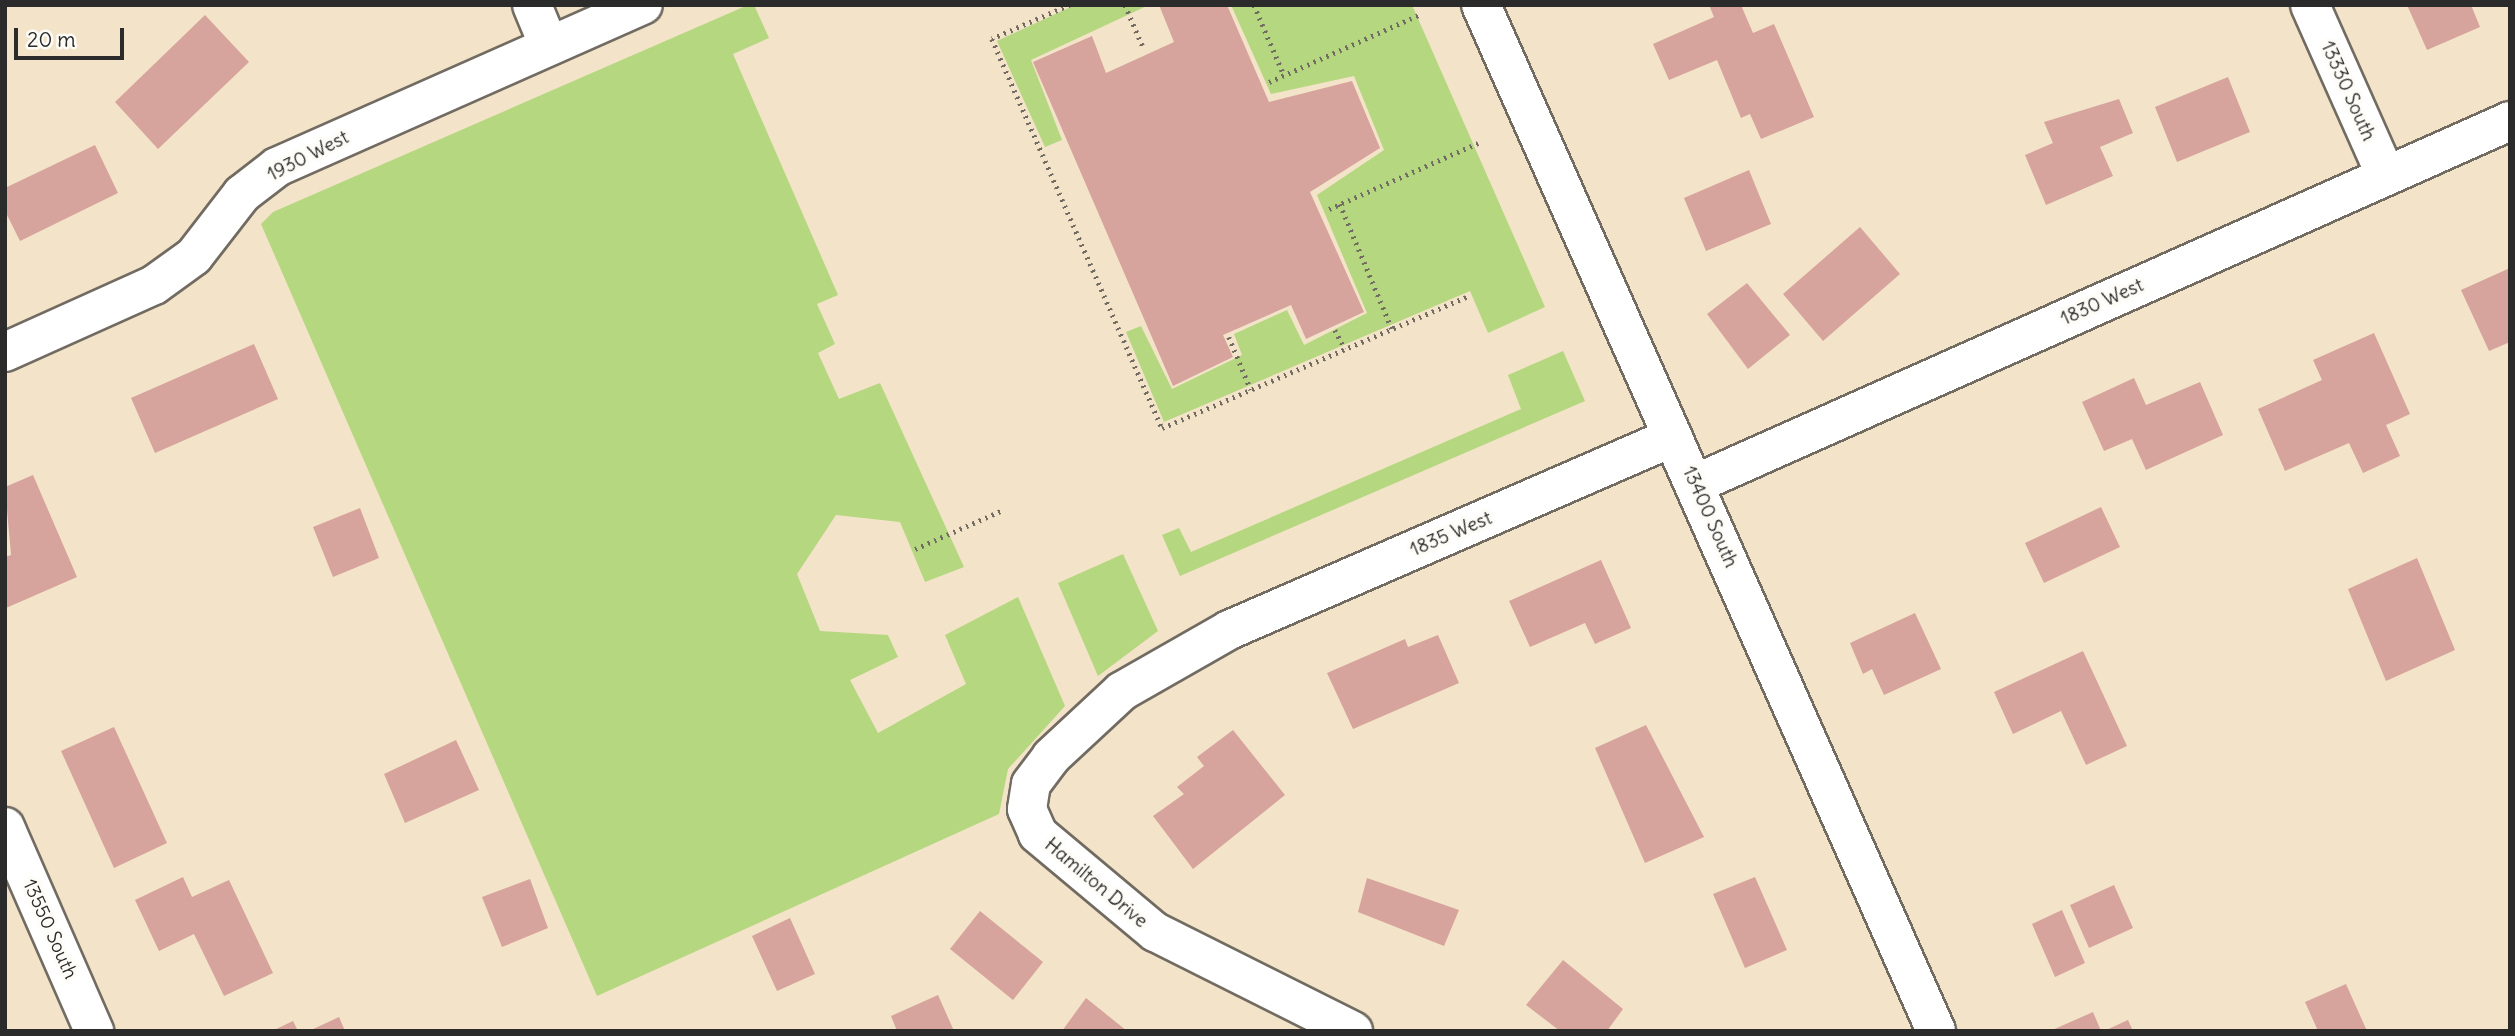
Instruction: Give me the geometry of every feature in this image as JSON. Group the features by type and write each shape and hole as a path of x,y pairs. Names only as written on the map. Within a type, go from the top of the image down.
{"street":[{"path":"532,5 550,46"},
{"name":"1930 West","path":"5,352 154,285 194,256 242,194 277,167 643,5"},
{"name":"13400 South","path":"1481,5 1936,1031"},
{"name":"13330 South","path":"2311,5 2386,176"},
{"name":"1830 West","path":"1695,484 2510,121"},
{"name":"1835 West","path":"1229,630 1673,437"},
{"name":"Hamilton Drive","path":"1229,630 1122,691 1051,757 1031,784 1027,809 1038,834 1059,856 1155,932 1353,1031"},
{"name":"13550 South","path":"5,827 94,1031"}],"path":[{"path":"1070,5 992,39 1161,428 1468,296"},
{"path":"1125,5 1144,49"},
{"path":"1254,5 1284,75"},
{"path":"1269,82 1421,14"},
{"path":"1329,209 1478,143"},
{"path":"1340,204 1392,329"},
{"path":"1335,330 1345,349"},
{"path":"1229,337 1251,390"},
{"path":"915,549 1003,510"}],"green space":[{"path":"748,5 754,5 769,38 733,54 838,295 817,304 835,344 818,353 839,399 880,383 964,567 925,582 900,522 836,515 797,574 820,631 888,635 898,657 850,680 878,733 966,684 945,635 1018,597 1065,706 1008,769 999,814 597,996 261,224 273,212"},
{"path":"1075,5 1149,5 1031,60 1062,140 1045,147 997,41"},
{"path":"1231,5 1412,5 1545,307 1488,333 1470,291 1164,422 1126,332 1141,326 1172,389 1242,355 1234,334 1287,310 1304,345 1367,313 1317,195 1384,150 1354,76 1271,94"},
{"path":"1563,351 1585,401 1180,576 1162,535 1179,528 1191,552 1521,409 1508,375"},
{"path":"1123,554 1158,631 1098,676 1058,583"}],"building":[{"path":"1159,5 1227,5 1269,102 1352,81 1380,148 1310,192 1364,312 1306,339 1291,305 1223,335 1233,357 1173,386 1033,62 1092,36 1106,73 1174,42"},
{"path":"1709,5 1741,5 1753,33 1774,24 1814,117 1761,139 1750,114 1741,118 1717,60 1669,80 1653,44 1714,17"},
{"path":"2407,5 2471,5 2480,27 2427,50"},
{"path":"205,15 249,62 158,149 115,102"},
{"path":"2228,77 2250,132 2177,162 2155,107"},
{"path":"2119,99 2133,133 2100,147 2113,176 2046,205 2025,155 2053,143 2044,122"},
{"path":"95,145 118,193 20,241 5,211 5,188"},
{"path":"1749,170 1771,224 1706,251 1684,198"},
{"path":"1860,227 1900,274 1823,341 1783,294"},
{"path":"2510,268 2510,342 2489,351 2461,290"},
{"path":"1747,283 1790,335 1748,369 1707,314"},
{"path":"2374,333 2410,414 2386,425 2400,456 2363,473 2349,443 2285,471 2258,409 2322,380 2313,360"},
{"path":"254,344 278,399 155,453 131,398"},
{"path":"2134,378 2146,405 2200,382 2223,435 2146,470 2132,439 2104,451 2082,402"},
{"path":"33,475 77,577 6,608 5,557 11,555 5,487"},
{"path":"2101,507 2120,547 2044,583 2025,543"},
{"path":"360,508 379,558 333,577 313,527"},
{"path":"2417,558 2455,650 2386,681 2348,589"},
{"path":"1601,560 1631,628 1595,644 1585,623 1530,647 1509,601"},
{"path":"1915,613 1941,669 1884,695 1872,669 1863,674 1850,643"},
{"path":"1438,635 1459,683 1353,729 1327,673 1405,639 1408,647"},
{"path":"2083,651 2127,746 2086,765 2061,711 2013,734 1994,692"},
{"path":"1646,725 1704,837 1645,863 1595,748"},
{"path":"114,727 167,843 114,868 61,751"},
{"path":"1233,730 1285,795 1193,869 1153,816 1184,794 1177,787 1204,766 1197,757"},
{"path":"456,740 479,790 405,823 384,774"},
{"path":"183,877 192,897 229,880 273,973 224,996 194,934 159,951 135,900"},
{"path":"1755,877 1787,950 1745,968 1713,894"},
{"path":"1367,878 1459,910 1444,946 1358,912"},
{"path":"530,879 548,928 502,947 482,897"},
{"path":"2114,885 2133,928 2089,948 2070,905"},
{"path":"2062,910 2085,963 2055,977 2032,924"},
{"path":"980,911 1043,962 1013,1000 950,949"},
{"path":"790,918 815,974 777,991 752,936"},
{"path":"1563,960 1623,1009 1607,1031 1560,1031 1526,1005"},
{"path":"2346,984 2367,1031 2318,1031 2305,1002"},
{"path":"938,995 954,1031 897,1031 891,1016"},
{"path":"1086,998 1127,1031 1062,1031"},
{"path":"2093,1012 2101,1031 2050,1031"},
{"path":"339,1017 345,1031 309,1031"},
{"path":"2128,1020 2133,1031 2104,1031"},
{"path":"293,1021 298,1031 272,1031"}]}
